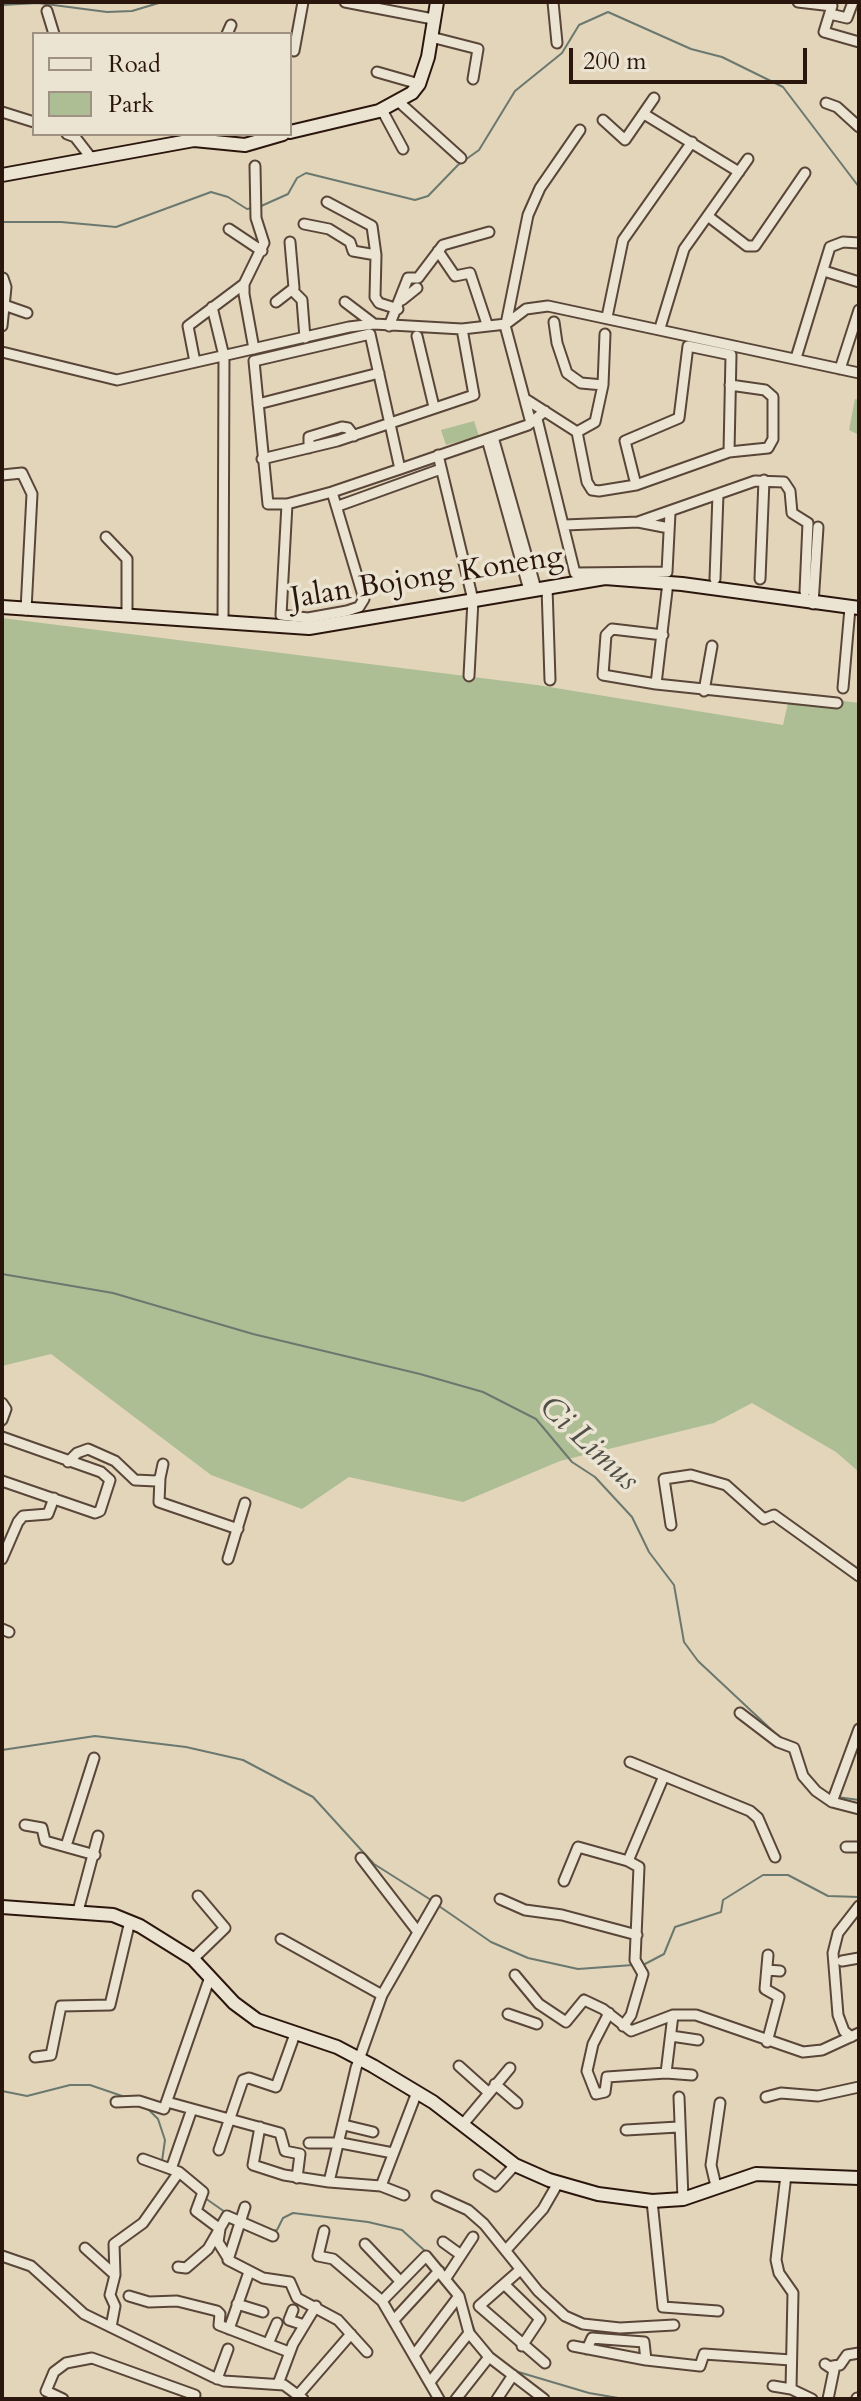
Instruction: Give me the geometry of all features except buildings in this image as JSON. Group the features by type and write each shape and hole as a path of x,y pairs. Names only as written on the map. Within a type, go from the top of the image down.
{"street":[{"path":"292,50 303,2"},
{"path":"345,2 433,19"},
{"path":"292,132 382,110 399,102 419,84 437,2"},
{"path":"553,2 557,43"},
{"path":"798,2 832,6 824,32 859,42"},
{"path":"830,14 847,18 853,2"},
{"path":"47,11 53,32"},
{"path":"431,37 478,49 473,79"},
{"path":"377,72 419,84"},
{"path":"603,120 625,140 654,98"},
{"path":"399,102 461,158"},
{"path":"826,103 837,107 859,127"},
{"path":"382,110 403,149"},
{"path":"2,112 32,121"},
{"path":"644,114 739,172"},
{"path":"580,130 540,188 528,215 506,327 577,574 667,572 670,513"},
{"path":"74,136 92,159"},
{"path":"169,147 180,136"},
{"path":"2,174 204,140 245,145 276,136"},
{"path":"607,317 623,240 692,142"},
{"path":"660,328 680,257 748,159"},
{"path":"195,362 188,326 244,284 262,251 262,236 256,218 255,166"},
{"path":"709,217 747,246 755,246 805,173"},
{"path":"327,202 370,225 376,255 375,299 400,304"},
{"path":"304,224 329,229 350,242 353,251 376,255"},
{"path":"229,229 262,251"},
{"path":"389,326 408,278 418,278 443,245 489,232"},
{"path":"290,242 292,290 302,300 305,338"},
{"path":"796,358 830,247 843,242 859,243"},
{"path":"438,251 455,276 470,273 487,324"},
{"path":"824,271 859,282"},
{"path":"2,326 6,287 3,278"},
{"path":"244,284 245,312 254,349"},
{"path":"400,304 417,288"},
{"path":"276,302 292,290"},
{"path":"345,302 372,329 400,469"},
{"path":"4,305 27,313"},
{"path":"506,327 526,309 548,306 859,373"},
{"path":"212,307 224,356 223,622"},
{"path":"840,369 859,310"},
{"path":"554,322 567,373 581,383 603,385"},
{"path":"2,352 112,380 305,338 389,326 462,329 487,324 506,327"},
{"path":"372,329 254,361 265,502 287,504 332,492 490,438 534,421 545,411"},
{"path":"262,459 354,436 475,394 462,329"},
{"path":"577,432 595,422 603,385 605,334"},
{"path":"417,336 434,407"},
{"path":"636,485 625,441 679,418 686,348 695,345 727,352 732,360 729,452"},
{"path":"258,404 379,373"},
{"path":"527,400 577,432 592,490 636,485 729,452 768,448 773,439 773,397 765,390 730,385"},
{"path":"490,438 537,589 550,680"},
{"path":"438,455 473,599 469,676"},
{"path":"341,505 441,469"},
{"path":"2,475 13,471 22,473 32,494 26,610"},
{"path":"638,522 764,480 788,485 792,513 808,523 805,592"},
{"path":"760,579 764,480"},
{"path":"287,504 281,615 308,618 347,611 359,607 364,599 332,492"},
{"path":"715,579 718,494"},
{"path":"565,525 638,522 669,528"},
{"path":"813,604 818,527"},
{"path":"106,537 127,559 127,613"},
{"name":"Jalan Bojong Koneng","path":"2,607 127,613 309,628 605,578 668,582 855,608"},
{"path":"656,684 668,582"},
{"path":"843,688 855,608"},
{"path":"663,635 612,629 606,635 603,675 704,691 837,703"},
{"path":"704,691 712,646"},
{"path":"2,1403 6,1409 2,1420"},
{"path":"2,1437 101,1472 108,1476 110,1485 98,1513 2,1481"},
{"path":"68,1462 77,1453 88,1449 115,1461 135,1480 160,1478"},
{"path":"163,1464 159,1502 238,1529"},
{"path":"671,1525 664,1479 691,1475 726,1485 764,1519 774,1515 859,1576"},
{"path":"2,1559 23,1516 48,1514 54,1498"},
{"path":"228,1559 245,1503"},
{"path":"740,1713 778,1742 794,1748 806,1781 832,1802 859,1809"},
{"path":"832,1802 859,1729"},
{"path":"66,1846 94,1758"},
{"path":"630,1762 754,1814 775,1857"},
{"path":"628,1861 664,1776"},
{"path":"25,1825 42,1828 45,1841 95,1855"},
{"path":"78,1911 98,1836"},
{"path":"564,1881 578,1847 639,1867 635,1960 643,1974 631,2015 623,2026"},
{"path":"846,1847 859,1847"},
{"path":"361,1858 418,1932"},
{"path":"193,1959 225,1928 198,1896"},
{"path":"500,1899 525,1910 562,1915 637,1935"},
{"path":"329,2182 360,2060 382,1995 436,1901"},
{"path":"855,2035 844,2031 838,2015 833,1953 838,1933 859,1906"},
{"path":"2,1907 78,1911 113,1915 130,1921 193,1959 247,2013 295,2034 337,2047 417,2092 464,2123 515,2165 558,2183 598,2194 652,2201 683,2199 756,2174 859,2178"},
{"path":"35,2057 51,2055 61,2006 110,2005 130,1921"},
{"path":"281,1939 351,1981 382,1995"},
{"path":"767,2042 779,1997 765,1990 768,1955"},
{"path":"842,1961 859,1958"},
{"path":"767,1970 780,1971"},
{"path":"515,1975 539,2004 566,2022 582,2000 609,2013 623,2026 635,2030 673,2015 705,2016 767,2042 809,2053 855,2035"},
{"path":"116,2102 139,2101 164,2109 210,1977"},
{"path":"508,2014 532,2022 539,2004"},
{"path":"609,2013 593,2044 587,2071 596,2094 605,2092 608,2072 692,2075"},
{"path":"666,2073 673,2015"},
{"path":"219,2150 246,2078 272,2088 277,2085 295,2034"},
{"path":"671,2036 698,2040"},
{"path":"459,2066 517,2103"},
{"path":"464,2123 510,2068"},
{"path":"766,2097 781,2093 818,2096 859,2087"},
{"path":"381,2186 417,2092"},
{"path":"679,2097 683,2199"},
{"path":"167,2102 280,2133 285,2151 300,2154 297,2178"},
{"path":"720,2103 711,2165 726,2198"},
{"path":"111,2327 115,2306 110,2295 115,2275 114,2244 140,2226 175,2170 192,2109"},
{"path":"344,2125 373,2132"},
{"path":"260,2127 253,2165 297,2178 381,2186 404,2195"},
{"path":"626,2130 678,2127"},
{"path":"181,2140 193,2143"},
{"path":"309,2143 341,2143 393,2153"},
{"path":"143,2159 175,2170 203,2192 196,2211 220,2229"},
{"path":"479,2175 496,2186 515,2165"},
{"path":"786,2175 776,2260 779,2273 793,2293 791,2389"},
{"path":"506,2250 543,2209 558,2183"},
{"path":"437,2196 468,2210 557,2310 583,2324 624,2328 674,2325"},
{"path":"652,2201 663,2307 718,2311"},
{"path":"228,2258 245,2207"},
{"path":"178,2267 186,2268 194,2263 227,2216 273,2236"},
{"path":"220,2229 218,2242 228,2258 251,2277 290,2282 297,2298 338,2320 367,2352"},
{"path":"324,2231 318,2256 333,2259 382,2301 439,2399"},
{"path":"394,2320 443,2274 473,2237"},
{"path":"443,2242 461,2255"},
{"path":"365,2244 400,2281"},
{"path":"85,2248 115,2275"},
{"path":"382,2301 425,2256 459,2296 469,2333 489,2357 544,2399"},
{"path":"4,2259 31,2266 73,2306 217,2379 278,2384 301,2397 351,2334"},
{"path":"520,2270 479,2306 545,2363"},
{"path":"229,2329 251,2277"},
{"path":"505,2285 540,2319 522,2346"},
{"path":"129,2296 149,2302 177,2301 217,2311 220,2314 217,2323 289,2352"},
{"path":"415,2354 459,2296"},
{"path":"237,2304 263,2312"},
{"path":"278,2384 289,2352 316,2306"},
{"path":"293,2310 289,2320 304,2325"},
{"path":"268,2344 277,2323"},
{"path":"430,2382 469,2333"},
{"path":"587,2349 592,2338 643,2342 646,2360"},
{"path":"573,2346 646,2360 700,2366 704,2354 791,2360"},
{"path":"217,2379 228,2349"},
{"path":"828,2399 829,2365 840,2365 847,2355 859,2353"},
{"path":"456,2399 489,2357"},
{"path":"63,2399 46,2391 59,2367 92,2358 195,2395"},
{"path":"497,2399 513,2375"},
{"path":"773,2386 791,2389 812,2399"}],"green space":[{"path":"855,399 859,400 859,435 849,430"},
{"path":"474,421 479,436 446,445 441,430"},
{"path":"2,618 537,685 783,725 790,694 859,703 859,1472 836,1452 752,1403 714,1423 560,1461 463,1502 349,1477 302,1509 211,1475 51,1354 2,1366"}],"waterway":[{"path":"2,5 38,3 107,12 132,11 162,2"},
{"path":"259,207 288,194 297,178 306,173 415,200 428,196 458,165 479,150 515,91 562,53 579,25 608,12 691,49 722,57 783,87 859,187"},
{"path":"2,222 61,222 116,227 211,192 228,197 247,209 253,208"},
{"name":"Ci Limus","path":"2,1274 113,1293 253,1334 420,1374 483,1392 536,1419 572,1462 595,1477 632,1517 649,1552 674,1585 684,1642 698,1661 776,1734"},
{"path":"2,1750 95,1736 186,1747 243,1760 313,1797 374,1864 431,1900"},
{"name":"Ci Limus","path":"837,1797 859,1800"},
{"path":"643,1965 664,1954 675,1927 721,1912 723,1900 763,1875 788,1875 828,1896 859,1897"},
{"path":"436,1904 491,1942 528,1958 578,1969 633,1965"},
{"path":"2,2091 27,2096 70,2085 90,2085 125,2097"},
{"path":"148,2109 158,2119 165,2140 162,2161"},
{"path":"205,2198 225,2212"},
{"path":"272,2231 277,2230 283,2218 293,2213 368,2222 402,2230 446,2270"},
{"path":"246,2219 259,2225"},
{"path":"464,2299 476,2335"},
{"path":"515,2371 589,2393 624,2399"}]}
